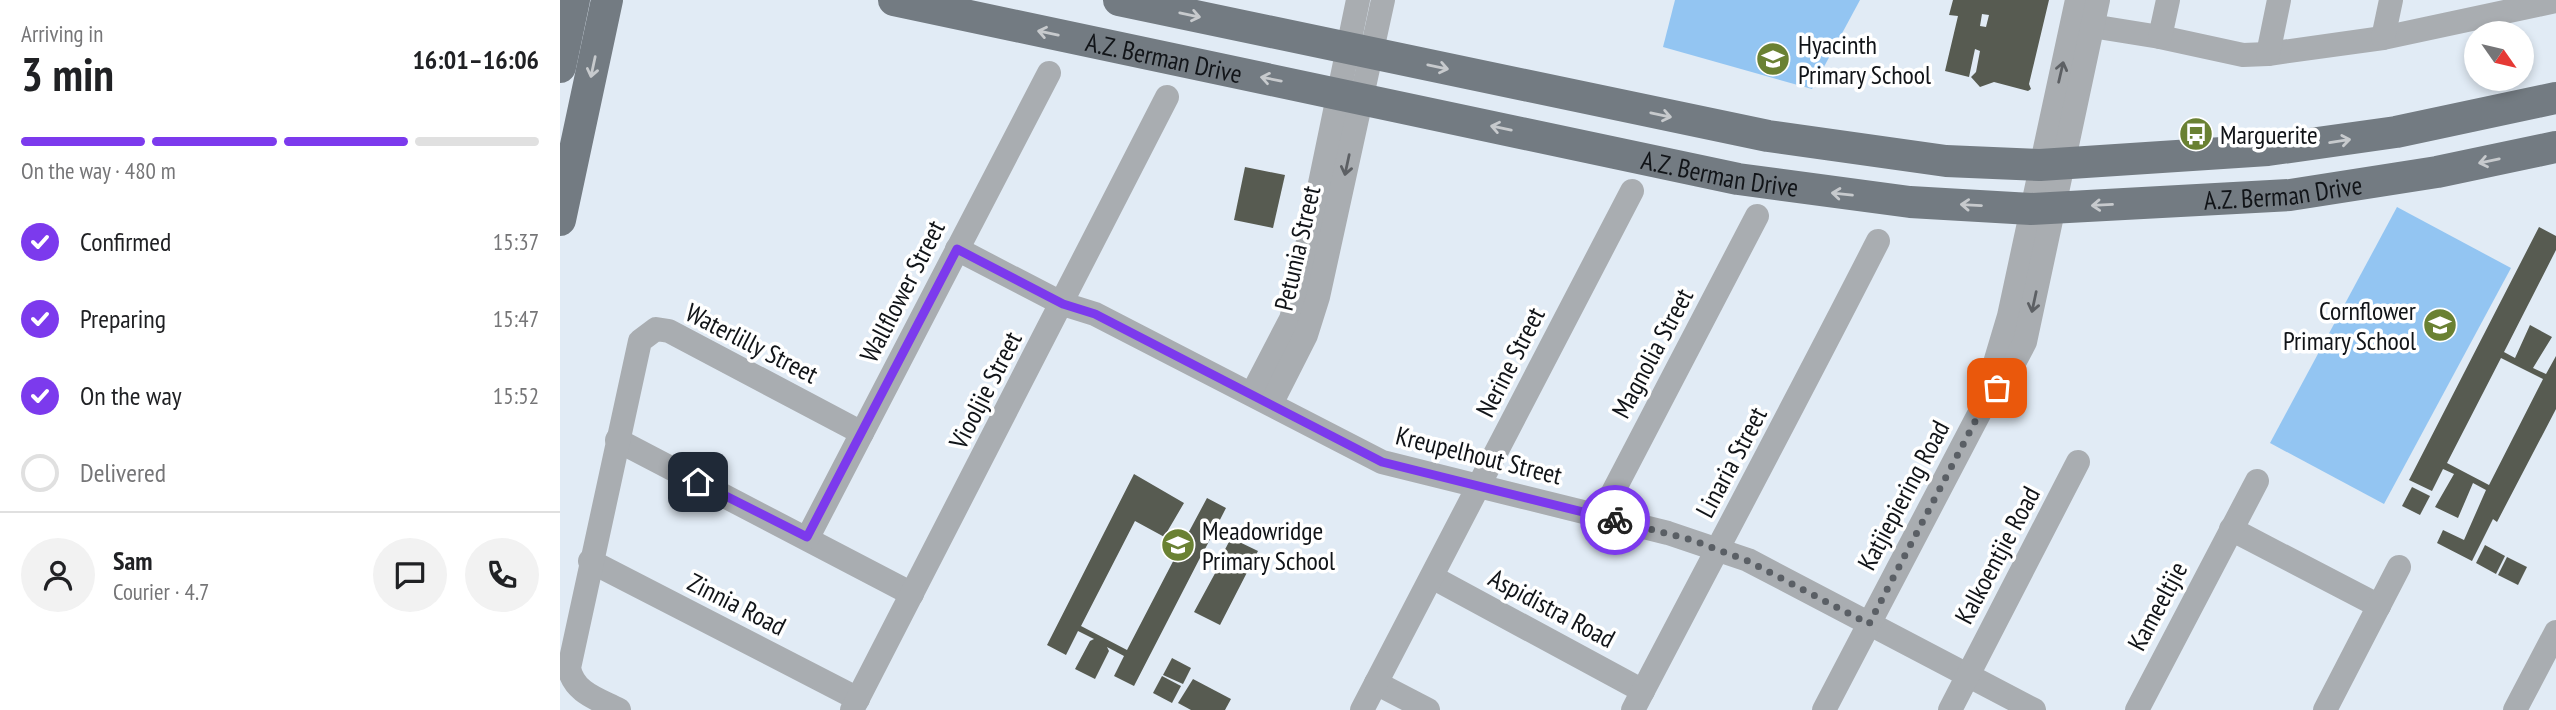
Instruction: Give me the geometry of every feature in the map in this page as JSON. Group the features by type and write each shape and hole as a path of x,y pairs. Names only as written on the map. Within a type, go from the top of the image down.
{"main road":[{"path":"560,67 574,0"},
{"path":"560,220 607,0"},
{"name":"A.Z. Berman Drive","path":"894,0 1350,95 1648,161 1791,188 2040,221 2320,192 2556,146"},
{"name":"A.Z. Berman Drive","path":"1119,0 1768,136 1946,161 2052,164 2204,156 2307,145 2420,127 2556,98"}],"street":[{"path":"1358,0 1359,51"},
{"path":"1359,51 1383,0"},
{"name":"Katjiepiering Road","path":"1824,710 1990,393 2006,378 2025,342 2040,221 2081,16 2098,0"},
{"path":"2160,37 2168,0"},
{"path":"2269,54 2279,0"},
{"path":"2383,38 2391,0"},
{"path":"2081,16 2243,55 2269,54 2383,38 2500,8 2556,1"},
{"name":"Petunia Street","path":"1262,399 1312,319 1359,51"},
{"name":"Wallflower Street","path":"807,537 1049,73"},
{"name":"Viooljie Street","path":"855,704 1063,304 1167,97"},
{"name":"Nerine Street","path":"1362,710 1632,191"},
{"name":"Magnolia Street","path":"1600,517 1757,216"},
{"name":"Linaria Street","path":"1638,700 1717,549 1734,522 1878,241"},
{"name":"Kreupelhout Street","path":"957,249 1063,304 1095,314 1382,462 1668,533 1717,549 1748,561 2034,710"},
{"name":"Waterlilly Street","path":"619,710 578,688 571,679 569,668 635,350 640,341 656,329 669,331 862,433"},
{"path":"617,440 912,594"},
{"name":"Kalkoentjie Road","path":"1950,710 2078,462"},
{"name":"Kameeltjie","path":"2137,710 2257,481"},
{"path":"2231,529 2378,607"},
{"name":"Zinnia Road","path":"590,561 855,704"},
{"path":"2325,710 2399,567"},
{"name":"Aspidistra Road","path":"1432,577 1638,700"},
{"path":"2515,710 2556,632"},
{"path":"1376,683 1428,710"}],"shaded area":[{"path":"1675,0 1860,0 1812,89 1663,47"},
{"path":"2397,207 2511,268 2384,504 2270,443"}],"building":[{"path":"1953,0 2049,0 2029,84 2031,89 2028,91 1994,82 1980,87 1971,77 1976,72 1980,51 1975,49 1969,77 1945,71 1958,16 1949,15","holes":["1982,14 1989,15 1986,27 1980,26"]},
{"path":"1245,167 1285,175 1273,228 1234,220"},
{"path":"2539,227 2556,236 2556,250 2504,352 2515,358 2530,325 2552,337 2533,368 2546,374 2556,356 2556,409 2497,522 2493,519 2472,561 2437,543 2443,530 2464,540 2486,490 2473,483 2458,518 2435,507 2454,474 2443,469 2432,491 2409,480","holes":["2501,358 2543,379 2489,485 2447,463"]},
{"path":"1134,474 1184,503 1167,532 1184,541 1207,498 1226,508 1204,551 1220,559 1231,538 1258,551 1220,625 1194,612 1219,566 1201,556 1134,686 1114,676 1124,656 1107,647 1109,651 1095,679 1075,669 1090,641 1094,639 1078,631 1066,655 1047,645","holes":["1135,521 1181,546 1127,650 1081,626"]},
{"path":"2412,487 2430,496 2420,515 2402,506"},
{"path":"2485,545 2505,556 2496,574 2476,563"},
{"path":"2507,557 2527,567 2518,585 2498,575"},
{"path":"1172,658 1191,668 1183,684 1163,675"},
{"path":"1162,676 1181,686 1172,703 1153,693"},
{"path":"1193,679 1231,699 1225,710 1191,710 1178,703"}],"way so far":[{"path":"1615,520 1692,540 1748,561 1869,624 1990,393 1997,388"}],"place":[{"name":"Hyacinth Primary School","path":"1773,59"},
{"name":"Marguerite","path":"2196,134"},
{"name":"Cornflower Primary School","path":"2440,325"},
{"name":"Meadowridge Primary School","path":"1178,545"}],"route":[{"path":"698,482 807,537 957,249 1063,304 1095,314 1382,462 1615,520"}]}
